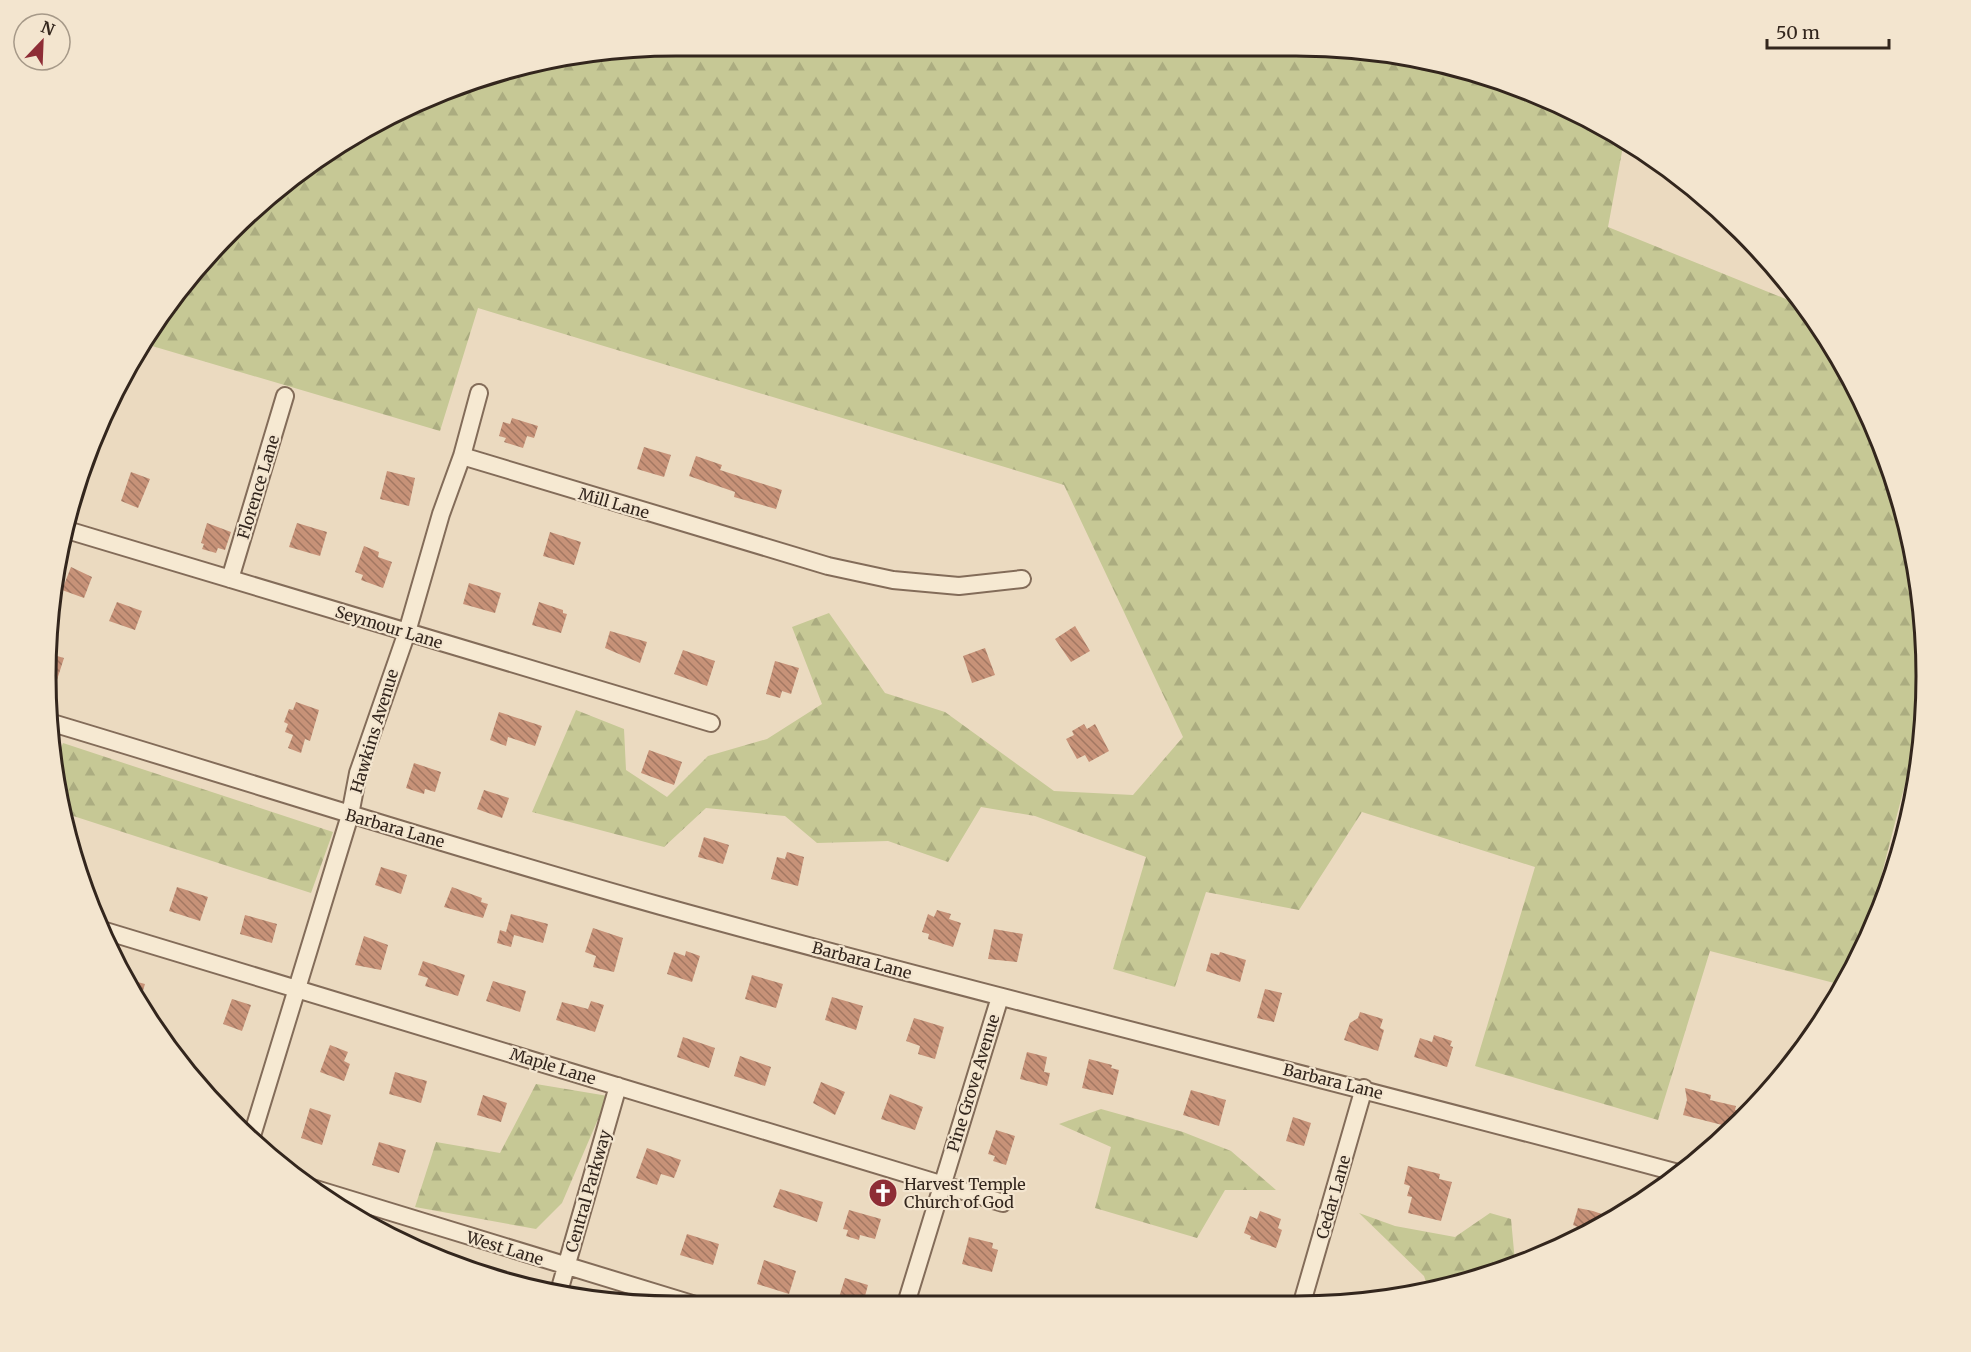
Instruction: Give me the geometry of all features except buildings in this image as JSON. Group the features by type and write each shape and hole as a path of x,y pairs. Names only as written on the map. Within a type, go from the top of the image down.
{"street":[{"name":"Hawkins Avenue","path":"253,1130 295,987 350,815 361,764 406,632 441,514 462,456 479,393"},
{"name":"Florence Lane","path":"230,579 285,396"},
{"name":"Mill Lane","path":"462,456 828,566 893,580 959,586 1022,579"},
{"name":"Seymour Lane","path":"73,532 711,723"},
{"name":"Barbara Lane","path":"58,724 350,815 657,905 1000,997 1364,1088 1669,1171"},
{"name":"Maple Lane","path":"112,933 1003,1203"},
{"name":"Pine Grove Avenue","path":"908,1296 1000,997"},
{"name":"Central Parkway","path":"561,1286 618,1086"},
{"name":"Cedar Lane","path":"1304,1296 1364,1088"},
{"name":"West Lane","path":"337,1196 664,1296"}],"green space":[{"path":"1295,56 1336,57 1416,67 1494,88 1569,119 1622,149 1608,227 1789,300 1811,331 1852,402 1883,477 1894,515 1904,555 1914,635 1916,676 1910,757 1879,886 1852,950 1834,983 1710,951 1658,1120 1475,1066 1535,867 1362,812 1299,910 1206,892 1175,987 1113,969 1146,857 1035,816 981,807 948,862 888,841 817,843 785,816 706,808 664,847 532,812 576,710 624,729 626,770 667,797 708,756 767,739 822,704 792,627 829,613 885,693 945,712 1054,791 1133,795 1183,737 1064,485 478,308 440,431 151,346 209,267 267,209 298,184 331,160 402,119 477,88 555,67 635,57"},
{"path":"63,743 333,832 311,893 72,815 60,750"},
{"path":"536,1084 608,1096 562,1203 536,1229 415,1207 436,1142 500,1153"},
{"path":"1101,1109 1183,1132 1231,1151 1276,1190 1225,1190 1197,1238 1095,1208 1111,1147 1059,1124"},
{"path":"1359,1213 1395,1226 1455,1237 1490,1213 1511,1219 1514,1256 1494,1264 1426,1282 1424,1276"}],"place":[{"name":"Harvest Temple Church of God","path":"883,1193"}]}
